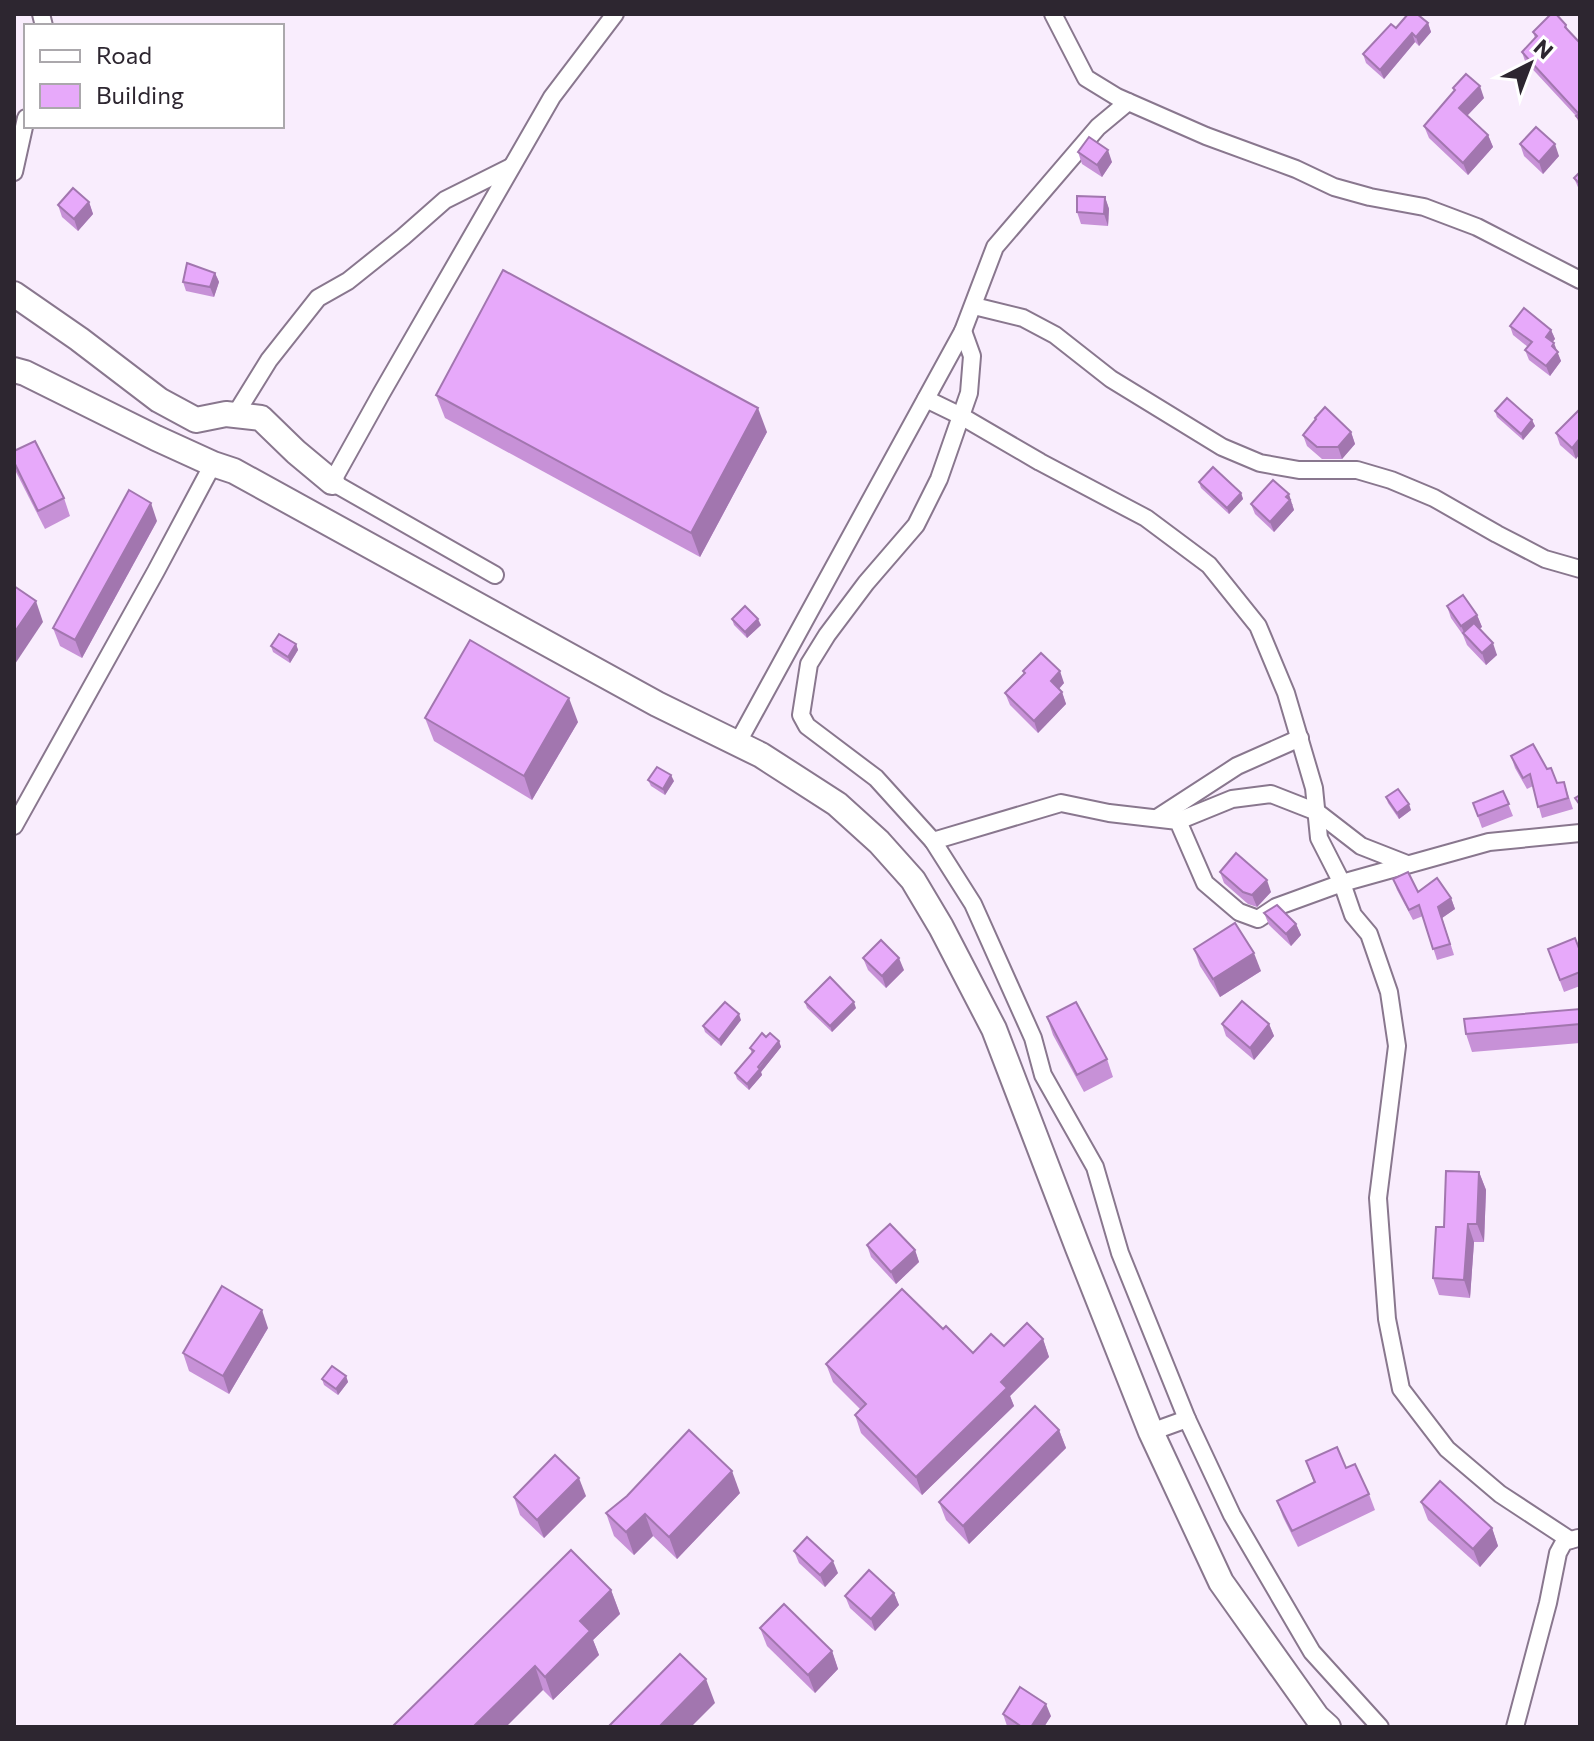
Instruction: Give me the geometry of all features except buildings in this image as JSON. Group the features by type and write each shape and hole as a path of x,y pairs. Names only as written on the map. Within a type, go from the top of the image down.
{"street":[{"path":"332,482 552,97 615,14"},
{"path":"1053,14 1086,78 1128,102 1334,187 1424,207 1477,227 1580,280"},
{"path":"737,744 963,331 995,247 1098,127 1128,102"},
{"path":"14,172 24,127"},
{"path":"235,415 269,360 318,298 348,281 445,200 511,167"},
{"path":"14,294 159,400 196,420 226,414 261,418 332,482 495,575"},
{"path":"974,306 1023,318 1055,335 1111,379 1222,447 1260,463 1299,470 1357,470 1391,480 1434,498 1545,559 1580,569"},
{"path":"963,331 972,356 969,393 939,479 916,525 866,583 809,664 801,715 807,726 876,778 933,841 973,904 1033,1038 1043,1075 1095,1167 1120,1253 1187,1419 1232,1515 1312,1652 1380,1727"},
{"path":"14,370 213,464 234,471 657,704 761,755 837,804 879,842 913,880 994,1029 1151,1432 1221,1582 1317,1717 1328,1727"},
{"path":"926,399 1146,518 1209,565 1258,626 1286,693 1300,738 1314,788 1319,838 1342,883 1353,915 1369,934 1389,992 1397,1046 1378,1198 1387,1319 1401,1389 1447,1449 1500,1494 1575,1539"},
{"path":"14,826 213,464"},
{"path":"1157,818 1237,766 1300,738"},
{"path":"933,841 1061,803 1109,813 1178,821 1232,799 1271,794 1317,812 1361,846 1407,864"},
{"path":"1178,821 1205,883 1239,912 1258,919 1276,907 1342,883 1489,842 1580,833"},
{"path":"1151,1432 1187,1419"},
{"path":"1515,1727 1558,1553 1564,1542 1575,1539"}]}
